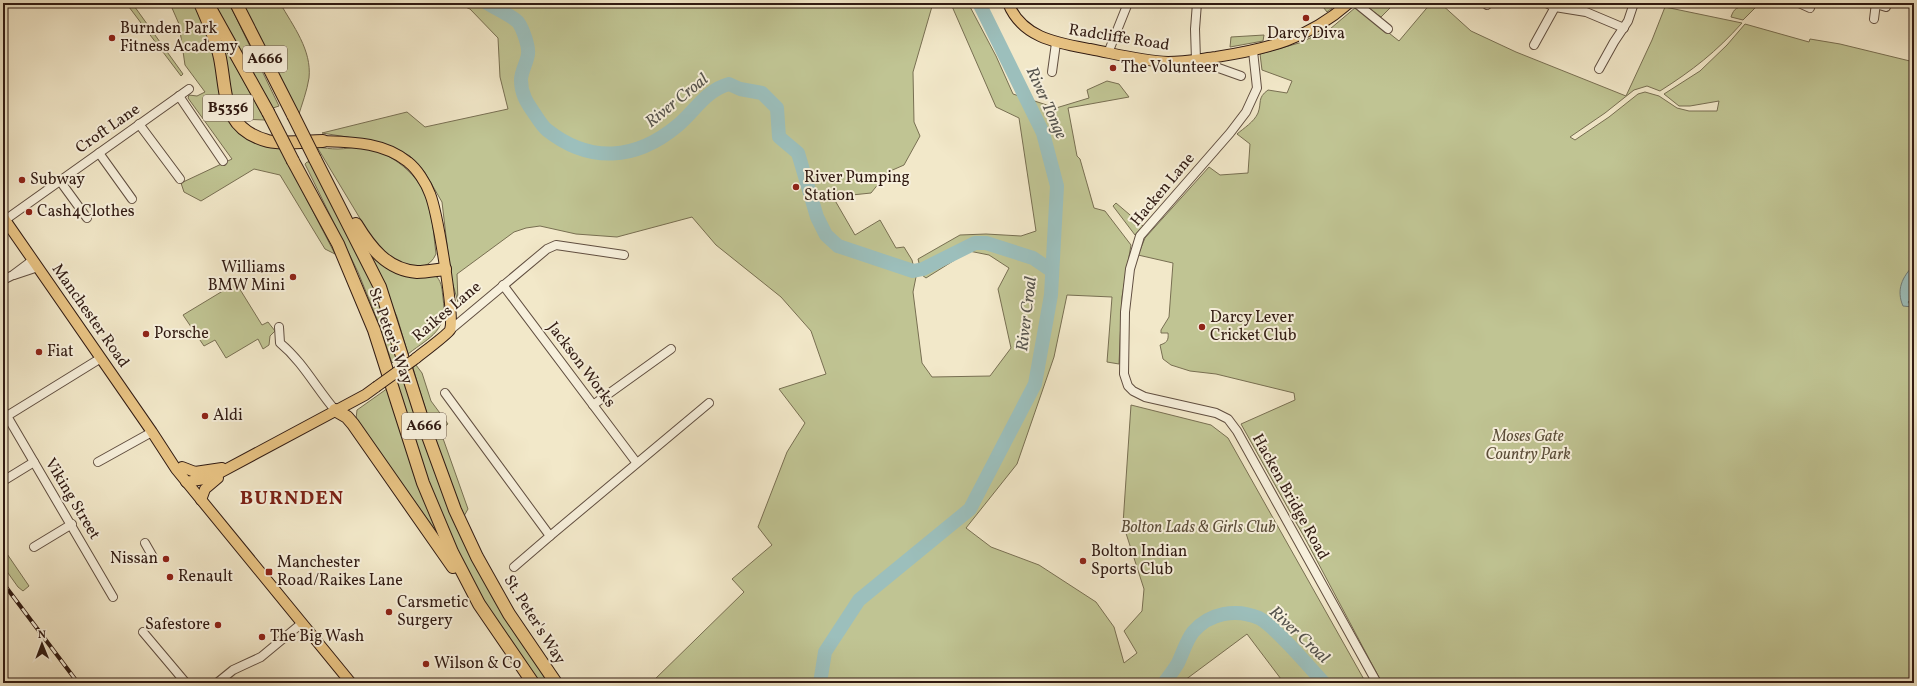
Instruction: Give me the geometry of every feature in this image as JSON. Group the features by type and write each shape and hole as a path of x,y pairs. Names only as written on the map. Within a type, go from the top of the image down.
{"highway":[{"name":"B5356","path":"200,3 216,42 220,58 225,98 234,119 249,133 269,141 323,141"},
{"name":"St. Peter's Way","path":"207,3 268,112 338,244 374,330 417,465 435,515 479,604 533,683"},
{"name":"St. Peter's Way","path":"236,3 380,287 425,428 455,510 478,557 509,614 556,683"},
{"path":"317,162 360,231 378,256 404,270 417,272 445,269"},
{"path":"336,410 347,416 353,424 479,604"}],"main road":[{"name":"Radcliffe Road","path":"1008,3 1010,10 1027,29 1041,38 1056,43 1108,53 1168,62 1196,60 1254,51 1308,31 1333,17 1348,3"},
{"path":"323,141 356,142 372,145 396,155 408,162 417,172 430,192 434,204 445,269 451,321 449,331"},
{"name":"Manchester Road","path":"4,219 199,497 351,683"},
{"name":"Raikes Lane","path":"188,482 210,478 365,395 415,359 449,331"},
{"name":"Manchester Road","path":"152,432 182,467 188,482"},
{"name":"Raikes Lane","path":"182,467 195,472 232,467"},
{"name":"Raikes Lane","path":"199,497 209,485 232,467"}],"street":[{"path":"1108,53 1128,3"},
{"path":"1197,3 1194,29 1196,60 1241,76"},
{"path":"1356,3 1388,29"},
{"path":"1546,3 1555,7 1586,12 1624,28"},
{"path":"1610,68 1601,66 1632,14 1634,3"},
{"path":"1801,3 1810,8"},
{"path":"1874,19 1876,4 1886,7"},
{"path":"1534,45 1534,35 1555,7"},
{"path":"1052,72 1056,43"},
{"name":"Hacken Lane","path":"1128,386 1123,367 1125,312 1130,269 1140,236 1230,133 1246,112 1257,88 1254,51"},
{"name":"Croft Lane","path":"4,219 189,89"},
{"path":"179,96 223,161"},
{"path":"139,124 180,179"},
{"path":"99,153 132,199"},
{"path":"60,181 87,218"},
{"name":"Raikes Lane","path":"449,331 547,249 556,245 624,255"},
{"path":"3,280 12,275 20,275 36,264"},
{"name":"Jackson Works","path":"503,285 636,462"},
{"path":"279,327 280,344 292,353 319,391 336,410"},
{"path":"594,405 671,349"},
{"name":"Viking Street","path":"101,358 7,416 72,524 113,596"},
{"name":"Hacken Bridge Road","path":"1128,386 1133,391 1145,397 1210,411 1228,419 1237,431 1377,683"},
{"path":"445,393 550,536"},
{"path":"514,567 636,462 709,403"},
{"path":"98,462 152,432"},
{"path":"3,481 34,462"},
{"path":"34,547 72,524"},
{"path":"145,543 153,557"},
{"path":"217,683 233,670 261,657 302,623"},
{"path":"144,632 186,683"}],"green space":[{"path":"126,3 132,3 183,74 181,76"},
{"path":"171,3 196,3 212,49 216,65 220,99 225,115 236,128 279,146 335,254 325,249 280,175 254,169 201,201 184,192 181,183 232,159 188,98 189,95 197,96 205,92 185,65 179,24"},
{"path":"213,3 229,3 279,106 273,108"},
{"path":"241,3 280,3 296,29 305,48 309,68 306,93 298,117"},
{"name":"Bolton Lads & Girls Club","path":"456,3 933,3 913,72 914,122 920,136 904,165 888,172 871,193 833,197 855,235 880,220 896,248 904,247 912,260 916,277 913,292 922,363 932,377 990,376 1011,348 998,289 1009,268 989,255 969,251 926,278 922,275 918,259 960,235 986,234 1021,236 1036,231 1019,118 996,107 951,4 948,3 968,3 996,56 1013,94 1056,108 1089,98 1087,90 1107,81 1119,84 1129,97 1068,108 1077,156 1080,159 1094,208 1105,211 1131,245 1122,297 1119,364 1107,362 1112,297 1067,295 1054,357 1017,464 966,528 991,547 1039,565 1096,602 1114,627 1124,663 1137,653 1124,631 1142,611 1144,589 1123,524 1131,405 1211,425 1228,438 1366,683 1284,683 1247,634 1181,683 651,683 744,592 732,579 772,545 758,527 787,452 805,423 779,389 826,374 811,331 781,297 716,245 692,217 617,237 576,234 540,226 514,232 457,274 458,302 451,278 442,202 424,171 410,156 395,148 372,141 322,133 407,112 425,127 508,109 500,77 498,38 470,9"},
{"path":"1320,3 1338,3 1327,12"},
{"path":"1370,3 1395,3 1381,17 1367,7"},
{"name":"Moses Gate Country Park","path":"1431,3 1440,3 1471,31 1516,52 1626,96 1652,40 1665,7 1742,23 1713,52 1683,76 1660,91 1647,86 1634,90 1605,113 1570,137 1575,140 1609,117 1638,94 1645,92 1659,96 1677,108 1689,111 1717,111 1719,101 1690,106 1679,106 1664,94 1700,71 1727,45 1745,24 1809,42 1810,39 1840,44 1914,62 1914,683 1382,683 1307,542 1241,424 1295,400 1294,393 1216,374 1190,371 1171,365 1163,359 1160,345 1167,341 1168,333 1161,333 1161,330 1169,317 1173,263 1138,255 1145,238 1209,167 1220,175 1248,173 1250,144 1237,134 1249,125 1258,113 1262,95 1268,90 1287,93 1292,81 1262,70 1260,54 1299,43 1330,29 1356,7 1399,41"},
{"path":"1750,3 1760,3 1743,20 1731,17 1736,8 1747,6"},
{"path":"216,31 265,120 239,119 231,108"},
{"path":"1264,35 1263,41 1230,47 1231,37"},
{"path":"317,147 338,149 360,147 371,149 393,159 412,175 425,194 429,205 436,254 431,262 424,266 416,267 407,265 382,251 376,245"},
{"path":"310,162 374,287 399,357 392,363 377,319 358,272 305,164"},
{"path":"1116,203 1143,226 1135,235 1113,206"},
{"path":"368,251 437,277 440,282 444,309 443,318 440,325 436,332 408,354 397,317"},
{"path":"236,283 262,325 268,322 275,331 270,336 269,345 263,349 258,339 226,358 215,340 204,346 183,315"},
{"path":"416,365 422,373 431,401 448,424 440,430 468,509 464,516 424,406 413,368"},
{"path":"404,373 432,463 551,683 540,683 493,615 462,559 436,501 405,410 396,379"},
{"path":"388,388 415,478 440,537 356,419 357,410"},
{"path":"3,548 29,586 23,591 18,587 3,566"}],"water":[{"path":"1914,265 1914,285 1912,288 1914,302 1910,300 1908,302 1912,307 1903,306 1900,295 1901,284 1906,274"}],"waterway":[{"name":"River Croal","path":"487,3 512,17 520,25 528,47 527,57 521,77 523,94 529,106 543,126 563,141 596,153 613,154 645,146 677,126 707,96 729,84 740,89 762,93 777,108 779,137 798,153 817,217 826,235 838,246 913,271 923,269 975,243 986,243 1033,258 1052,271"},
{"name":"River Croal","path":"820,683 825,652 859,600 970,509 1035,384 1051,295 1057,186 1043,133 979,3"},
{"name":"River Croal","path":"1164,683 1178,663 1186,643 1193,632 1207,620 1223,614 1232,613 1250,615 1266,622 1283,638 1324,683"}],"railway":[{"path":"3,583 78,683"}],"place":[{"name":"Darcy Diva","path":"1306,18"},
{"name":"Burnden Park Fitness Academy","path":"112,38"},
{"name":"The Volunteer","path":"1113,68"},
{"name":"Subway","path":"22,180"},
{"name":"River Pumping Station","path":"796,187"},
{"name":"Cash4Clothes","path":"29,212"},
{"name":"Williams BMW Mini","path":"293,277"},
{"name":"Darcy Lever Cricket Club","path":"1202,327"},
{"name":"Porsche","path":"146,334"},
{"name":"Fiat","path":"39,352"},
{"name":"Aldi","path":"205,416"},
{"name":"Nissan","path":"166,559"},
{"name":"Bolton Indian Sports Club","path":"1083,561"},
{"name":"Manchester Road/Raikes Lane","path":"269,572"},
{"name":"Renault","path":"170,577"},
{"name":"Carsmetic Surgery","path":"389,612"},
{"name":"Safestore","path":"218,625"},
{"name":"The Big Wash","path":"262,637"},
{"name":"Wilson & Co","path":"426,664"}],"district":[{"name":"BURNDEN","path":"292,499"}],"water label":[{"name":"River Tonge","path":"1046,103"}]}
